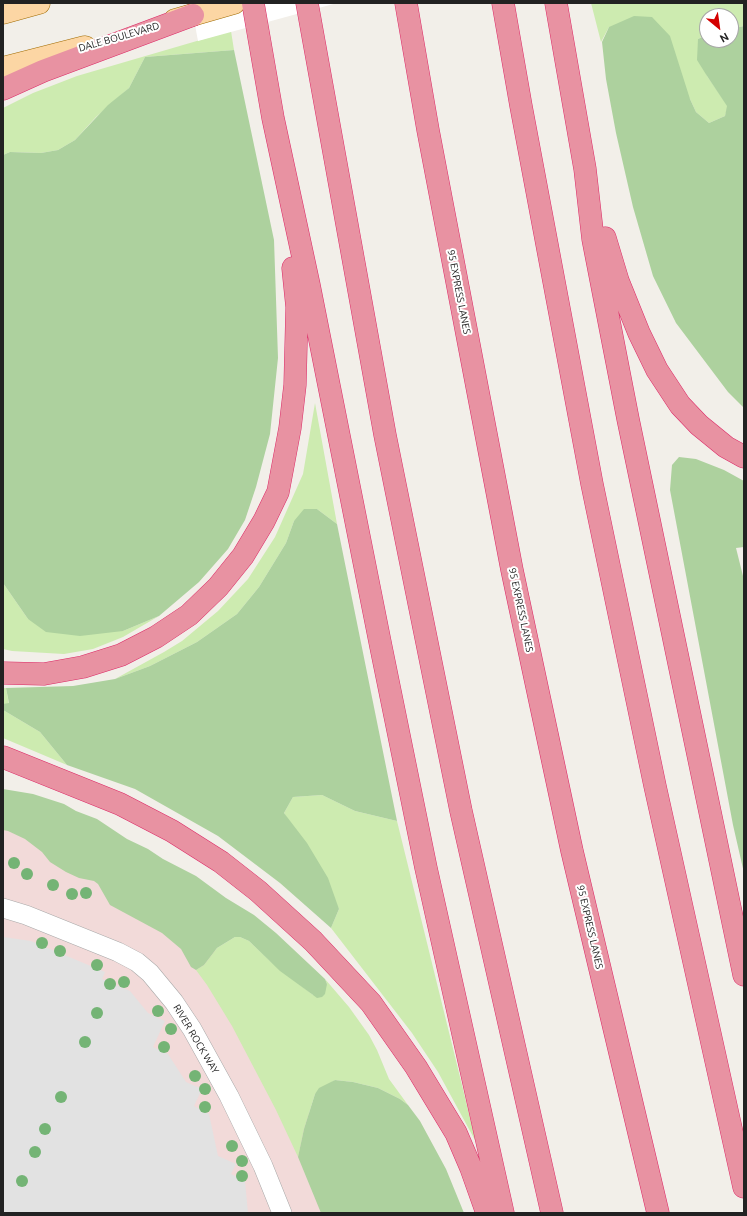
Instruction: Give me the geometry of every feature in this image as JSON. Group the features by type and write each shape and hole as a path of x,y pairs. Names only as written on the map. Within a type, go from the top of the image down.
{"highway":[{"path":"253,3 272,118 311,293 426,868 503,1213"},
{"path":"307,3 385,435 460,803 552,1213"},
{"name":"95 EXPRESS LANES","path":"406,3 428,130 514,578 572,851 658,1213"},
{"path":"503,3 592,484 654,786 744,1187"},
{"path":"556,3 585,169 593,239 628,419 744,975"},
{"path":"3,89 43,71 193,15"},
{"path":"3,673 44,674 83,667 121,655 156,637 189,615 218,587 243,556 264,521 278,492 290,428 295,385 297,307 279,150"},
{"path":"585,169 618,281 639,333 657,370 680,405 699,425 726,447 744,457"},
{"path":"3,757 120,804 172,831 222,862 258,891 313,941 370,1003 416,1066 456,1133 471,1168 487,1213"}],"main road":[{"path":"3,13 39,3"},
{"name":"DALE BOULEVARD","path":"3,68 101,43 234,3"}],"street":[{"name":"RIVER ROCK WAY","path":"3,908 26,915 118,952 136,962 150,973 174,1002 192,1029 229,1096 263,1166 282,1213"}],"shaded area":[{"path":"3,825 181,891 366,1213 3,1213"},
{"path":"3,937 31,941 105,972 102,979 130,991 148,1013 165,1021 153,1047 168,1054 186,1082 202,1089 194,1106 209,1114 218,1156 236,1164 231,1174 245,1181 248,1213 3,1213"}],"green space":[{"path":"591,3 744,3 744,26 739,27 739,8 699,8 699,48 707,76 728,106 725,116 709,123 696,112 690,99 609,27 601,42"},
{"path":"634,16 652,17 670,36 690,99 696,112 709,123 725,116 727,106 697,60 698,39 699,48 739,48 739,27 744,26 744,408 728,392 676,323 653,276 633,207 616,133 606,79 602,42 609,27"},
{"path":"231,31 234,50 145,57 129,88 96,117 75,140 58,150 41,153 10,152 3,155 3,108 33,93 77,76"},
{"path":"234,50 274,240 278,358 270,434 256,487 245,520 228,549 199,582 159,616 123,631 80,636 46,632 28,619 3,583 3,155 10,152 41,153 58,150 75,140 108,105 129,88 145,57"},
{"path":"315,403 337,524 317,509 294,521 286,543 259,587 237,614 197,642 150,666 115,679 182,641 218,611 248,579 275,537 303,474"},
{"path":"679,457 696,459 724,470 744,481 744,547 736,548 744,580 744,873 733,825 670,490 672,465"},
{"path":"304,509 317,509 337,524 397,821 355,811 322,795 293,797 284,813 307,843 328,878 339,909 331,928 280,883 218,836 135,789 67,765 40,732 3,710 3,704 9,703 6,688 73,686 115,679 150,666 197,642 237,614 259,587 286,543 294,521"},
{"path":"3,583 28,619 123,631 159,616 123,637 93,649 64,654 12,651 3,649"},
{"path":"3,688 6,688 9,704 3,704"},
{"path":"3,710 40,732 67,765 3,738"},
{"path":"3,789 33,794 64,804 76,811 97,819 127,839 196,876 226,898 254,915 276,933 325,979 327,984 325,994 322,997 317,998 280,971 249,941 240,937 235,937 217,948 204,965 196,970 191,967 181,949 162,933 110,905 98,884 94,881 79,878 66,872 50,862 42,852 25,839 3,830"},
{"path":"322,795 355,811 397,821 476,1142 438,1072 412,1033 331,928 339,909 284,813 293,797"},
{"path":"235,937 240,937 249,941 270,961 313,995 327,984 325,979 349,1007 369,1035 389,1079 408,1105 400,1099 378,1088 353,1082 335,1080 315,1094 304,1129 298,1157 276,1110 232,1026 196,970 204,965 217,948"},
{"path":"335,1080 353,1082 378,1088 400,1099 408,1105 420,1121 446,1169 464,1213 321,1213 298,1157 304,1129 315,1094 319,1088"}],"pier":[{"path":"191,3 337,3 198,41"}]}
